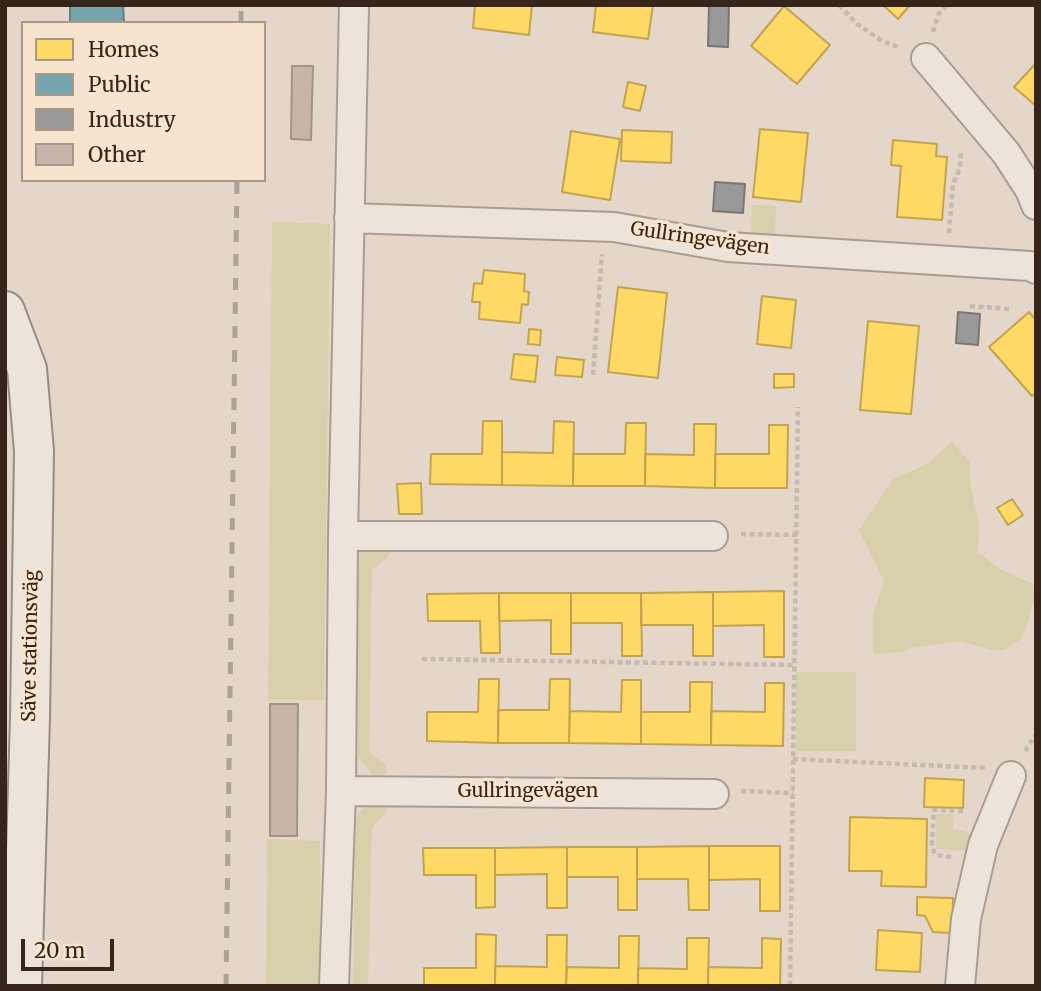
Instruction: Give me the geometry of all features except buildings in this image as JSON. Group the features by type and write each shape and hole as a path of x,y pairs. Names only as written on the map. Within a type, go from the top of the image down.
{"street":[{"path":"334,986 341,791 343,536 354,5"},
{"path":"926,58 1006,153 1030,190 1036,205"},
{"name":"Gullringevägen","path":"349,218 604,227 727,247 947,261 1034,260"},
{"name":"Säve stationsväg","path":"5,311 27,369 34,451 22,986"},
{"path":"343,536 713,536"},
{"path":"960,986 966,919 998,772"},
{"name":"Gullringevägen","path":"341,791 715,794"}],"path":[{"path":"839,5 857,24 882,41 926,58"},
{"path":"947,261 953,184 960,167 961,151"},
{"path":"593,375 604,227"},
{"path":"970,306 1010,309"},
{"path":"790,986 798,407"},
{"path":"713,536 796,535"},
{"path":"422,659 794,665"},
{"path":"793,760 998,772"},
{"path":"715,794 730,790 793,793"},
{"path":"966,802 964,812 934,810 934,852 936,855 979,860"}],"shaded area":[{"path":"752,205 776,206 775,238 751,237"},
{"path":"272,222 330,224 324,700 268,700"},
{"path":"952,441 970,463 970,484 979,524 978,552 1000,569 1033,584 1034,600 1025,632 1021,639 1004,650 957,641 906,649 904,652 875,654 873,614 884,581 859,530 893,479 929,463"},
{"path":"393,543 388,557 372,570 369,752 387,766 387,773 378,776 372,774 358,757 358,561 359,554 368,545"},
{"path":"796,672 856,672 856,751 796,751"},
{"path":"375,799 387,801 388,810 372,828 368,986 353,986 355,828 357,814"},
{"path":"936,814 953,814 953,829 967,832 971,837 969,851 936,849"},
{"path":"267,839 320,841 320,986 266,986"}],"railway":[{"path":"241,5 241,21"},
{"path":"226,986 237,182"}]}
